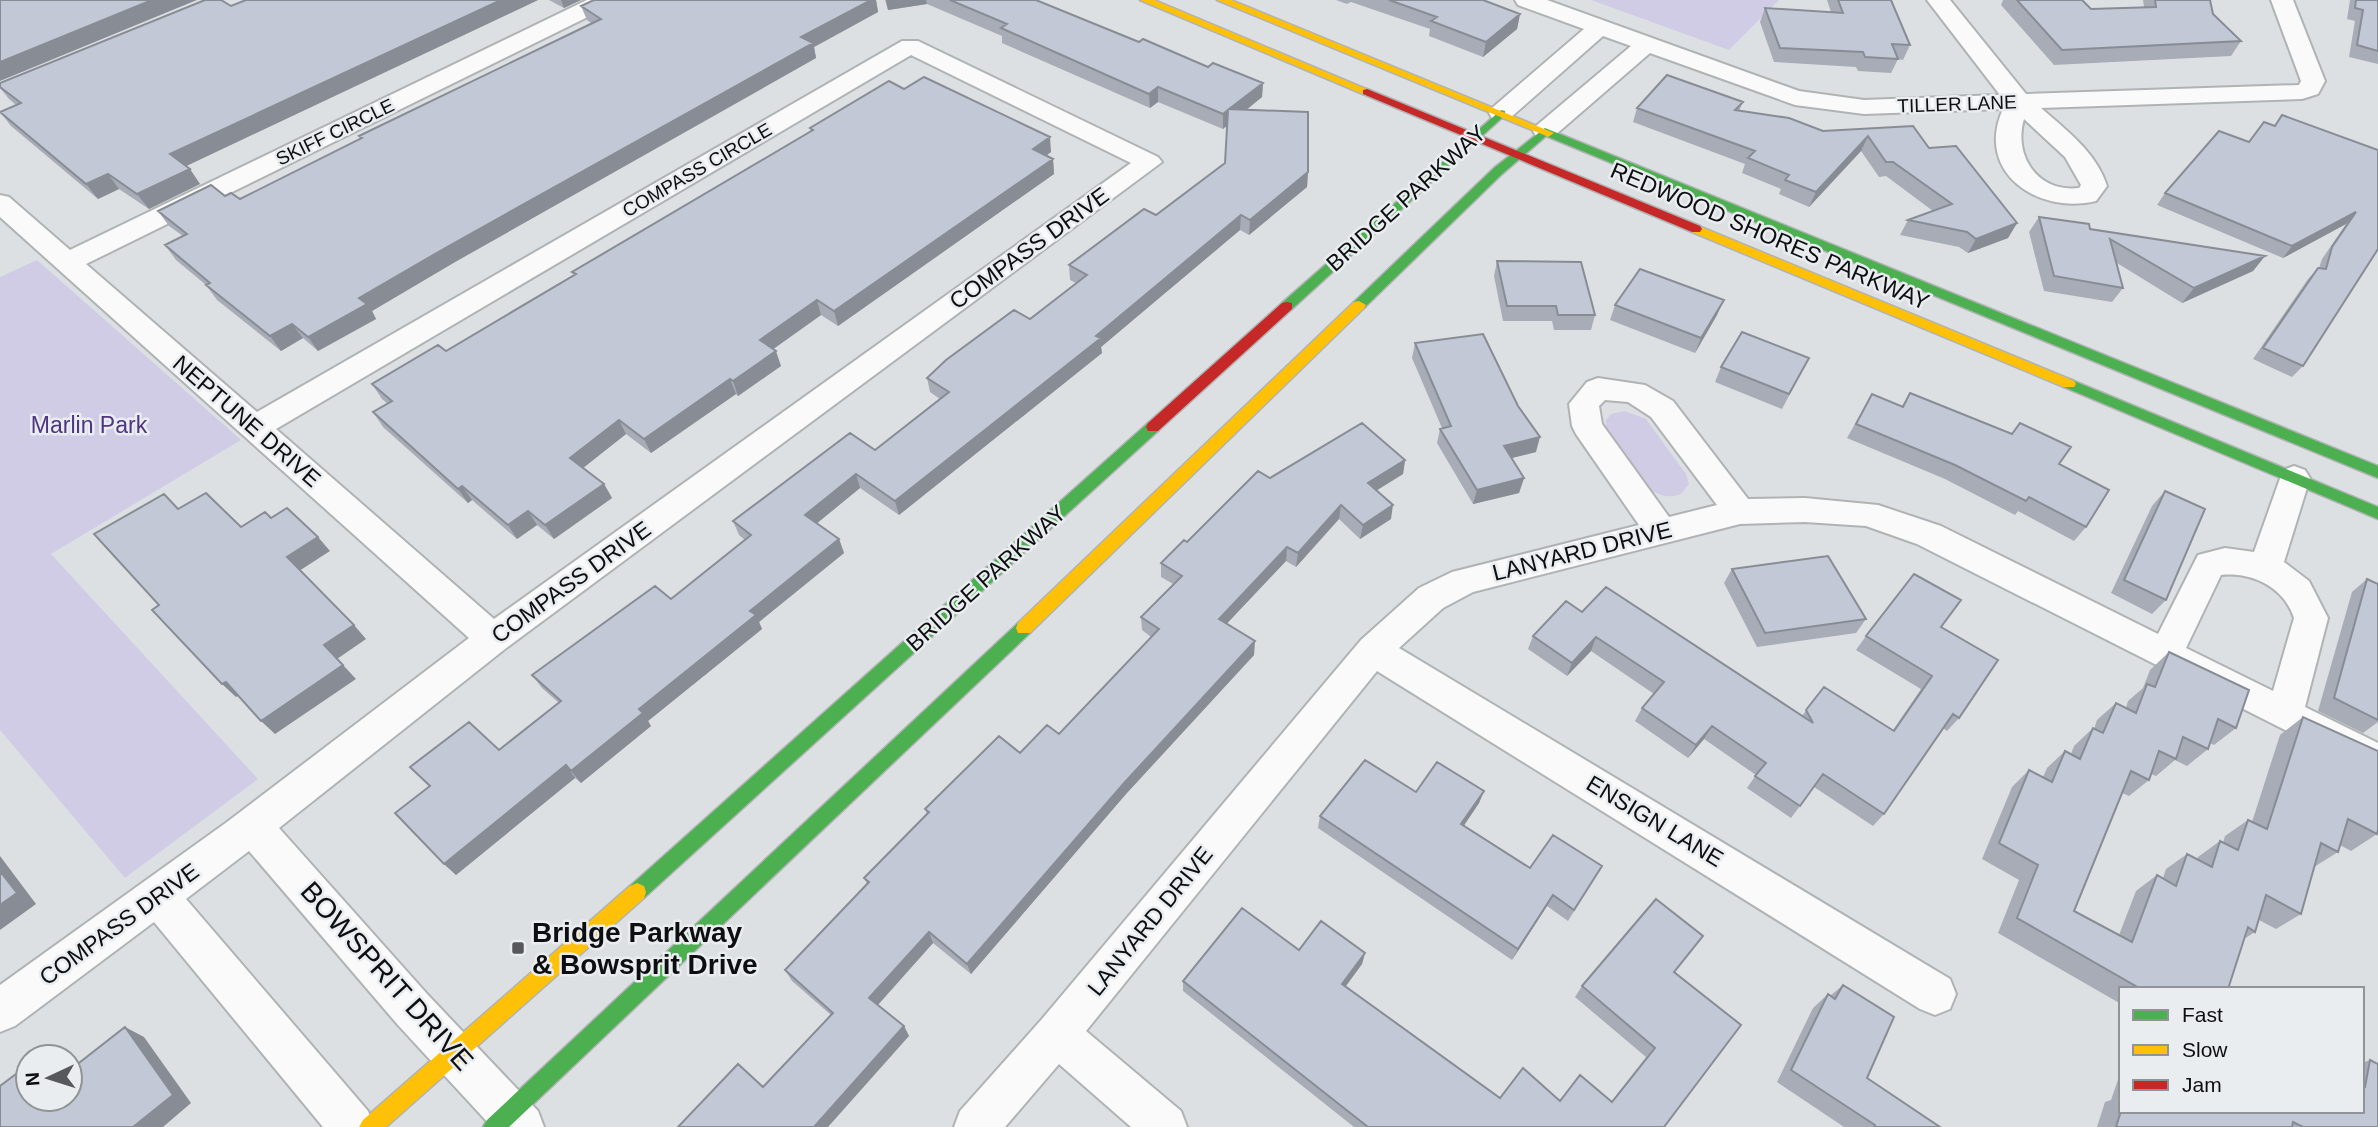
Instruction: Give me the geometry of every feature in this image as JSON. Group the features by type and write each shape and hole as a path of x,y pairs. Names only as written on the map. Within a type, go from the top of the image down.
{"street":[{"name":"SKIFF CIRCLE","path":"67,263 604,0"},
{"name":"REDWOOD SHORES PARKWAY","path":"1145,0 2378,513"},
{"name":"REDWOOD SHORES PARKWAY","path":"1222,0 2378,472"},
{"name":"TILLER LANE","path":"1525,0 1813,102 1864,107 2292,94 2311,89 2312,81 2282,0"},
{"path":"1938,0 2018,101"},
{"name":"BRIDGE PARKWAY","path":"370,1127 456,1054 1501,113 1600,27"},
{"name":"BRIDGE PARKWAY","path":"508,1122 1516,156 1646,45"},
{"name":"COMPASS CIRCLE","path":"254,428 910,46 1149,162"},
{"name":"COMPASS DRIVE","path":"0,1011 252,826 493,639 1149,162"},
{"name":"NEPTUNE DRIVE","path":"0,203 493,639"},
{"path":"1660,530 1587,426 1584,404 1598,389 1634,392 1662,409 1740,512"},
{"path":"2265,568 2294,478"},
{"name":"LANYARD DRIVE","path":"976,1127 1057,1034 1373,650 1404,619 1452,585 1660,530 1740,512 1805,510 1867,514 1928,535 2378,761"},
{"path":"2166,653 2210,564 2235,559 2265,568 2301,595 2311,618 2285,713"},
{"name":"ENSIGN LANE","path":"1373,650 1935,994"},
{"name":"BOWSPRIT DRIVE","path":"252,826 456,1054 508,1122"},
{"path":"158,896 352,1127"},
{"path":"1057,1034 1165,1127"}],"green space":[{"path":"1591,0 1779,0 1729,50"},
{"name":"Marlin Park","path":"37,260 241,440 51,554 258,779 125,878 0,730 0,277"},
{"path":"1625,411 1646,419 1686,474 1689,484 1681,494 1668,496 1657,493 1646,486 1628,465 1606,431 1606,420 1611,414"}],"building":[{"path":"0,0 152,0 0,62"},
{"path":"205,0 221,0 231,6 246,0 501,0 170,154 190,169 137,194 108,174 86,184 0,112 21,103 0,87 0,83"},
{"path":"594,0 871,0 801,37 813,43 359,298 367,304 308,337 292,324 270,336 206,285 210,283 165,245 187,234 158,211 211,185 225,196 231,193 240,199 362,138 359,136 601,19 581,6"},
{"path":"950,0 1036,0 1139,42 1143,39 1208,67 1213,63 1263,83 1229,109 1308,112 1308,172 1250,220 1241,215 1096,336 1101,338 895,501 856,474 805,515 839,539 750,611 756,615 639,709 643,713 571,771 566,765 444,864 395,813 430,786 410,767 469,722 499,750 561,701 532,675 655,586 671,599 751,535 733,521 850,433 875,450 949,392 927,378 946,360 1014,310 1030,319 1087,275 1069,265 1144,209 1156,215 1225,163 1228,110 1223,114 1158,87 1149,94 1001,28 1007,24"},
{"path":"1389,0 1483,0 1520,14 1486,42 1431,21 1437,17"},
{"path":"1838,0 1891,0 1910,45 1892,44 1898,59 1865,57 1863,52 1780,48 1765,8 1843,13"},
{"path":"2017,0 2082,0 2091,9 2156,7 2155,0 2210,0 2213,14 2241,41 2062,50"},
{"path":"2356,0 2378,0 2378,51 2357,45 2363,10 2355,8"},
{"path":"1667,75 1743,102 1735,110 1789,118 1823,131 1913,126 1929,148 1956,146 2017,223 1976,239 1967,232 1908,220 1952,204 1893,162 1886,162 1868,136 1816,192 1785,180 1789,175 1748,158 1755,151 1637,108"},
{"path":"924,77 1050,137 1033,149 1053,159 834,311 817,300 760,340 776,351 733,381 730,379 644,439 619,420 570,458 604,484 545,525 528,511 508,525 462,486 458,489 373,412 392,401 372,384 438,345 446,351 576,274 572,272 813,130 810,128 889,81 904,89"},
{"path":"2282,115 2378,150 2378,249 2303,366 2263,348 2318,268 2326,269 2332,247 2356,212 2292,246 2165,193 2219,131 2249,142 2264,122 2275,126"},
{"path":"2039,217 2089,224 2090,229 2265,256 2194,288 2110,239 2123,288 2054,276"},
{"path":"1497,261 1581,262 1595,315 1558,315 1556,306 1507,306"},
{"path":"1640,269 1724,300 1701,338 1615,305"},
{"path":"1742,332 1809,358 1789,394 1721,367"},
{"path":"1483,334 1518,406 1540,437 1504,446 1524,478 1477,490 1440,429 1451,426 1415,343"},
{"path":"1910,393 2012,434 2020,423 2071,447 2059,464 2109,490 2086,527 2029,497 2026,501 1955,465 1856,424 1872,394 1903,407"},
{"path":"1362,423 1405,460 1368,483 1393,505 1363,525 1341,505 1298,553 1287,547 1219,619 1255,641 1125,782 967,964 929,932 869,998 904,1026 814,1127 678,1127 738,1064 763,1087 833,1013 785,970 869,882 864,878 929,812 925,809 999,736 1020,753 1047,725 1059,734 1159,629 1141,617 1182,576 1161,563 1184,540 1187,542 1258,471 1270,478"},
{"path":"2165,491 2205,509 2166,600 2124,580"},
{"path":"206,493 241,527 265,512 271,518 287,508 318,537 287,557 354,625 324,645 343,665 261,721 226,682 222,684 152,610 159,605 94,534 164,494 178,509"},
{"path":"1828,556 1866,619 1765,633 1732,569"},
{"path":"1914,574 1961,600 1941,627 1998,660 1959,718 1953,714 1884,814 1823,774 1800,806 1755,776 1766,763 1712,726 1696,745 1642,708 1664,682 1596,637 1572,663 1533,636 1566,601 1582,612 1606,587 1813,723 1806,710 1824,687 1894,731 1932,676 1866,636"},
{"path":"2367,579 2378,584 2378,720 2334,698"},
{"path":"2169,652 2249,690 2236,728 2218,719 2208,749 2183,737 2176,759 2159,751 2149,780 2131,771 2074,911 2132,942 2157,875 2176,886 2187,854 2212,867 2220,841 2238,850 2248,820 2267,829 2303,717 2378,751 2377,834 2348,819 2338,852 2321,843 2301,914 2266,895 2255,932 2248,927 2229,987 2138,987 2017,918 2038,865 1999,843 2029,770 2052,782 2065,751 2080,759 2093,728 2103,733 2116,703 2136,713 2147,684 2155,687"},
{"path":"1365,760 1416,792 1437,762 1484,791 1461,824 1530,868 1553,835 1602,866 1574,910 1553,895 1518,949 1320,816"},
{"path":"0,871 17,893 0,905"},
{"path":"1656,899 1703,936 1674,972 1741,1025 1664,1127 1368,1127 1183,981 1242,908 1299,950 1321,921 1365,953 1342,984 1500,1098 1523,1068 1560,1101 1580,1075 1612,1102 1655,1048 1582,986"},
{"path":"1843,985 1894,1017 1867,1078 1940,1127 1874,1127 1875,1125 1791,1070 1828,994 1835,999"},
{"path":"125,1027 173,1095 133,1127 0,1127 0,1086 14,1076 14,1113 84,1113 84,1059"},
{"path":"2370,1060 2378,1064 2378,1127 2303,1127 2293,1122 2292,1127 2116,1127 2120,1113 2364,1113"}],"traffic: fast":[{"path":"1287,306 1501,113"},
{"path":"1359,305 1498,171 1545,131"},
{"path":"1548,133 2378,472"},
{"path":"2069,384 2378,513"},
{"path":"637,892 1153,427"},
{"path":"494,1127 1024,628"}],"traffic: slow":[{"path":"1145,0 1367,92"},
{"path":"1222,0 1548,133"},
{"path":"1696,229 2069,384"},
{"path":"1024,628 1359,305"},
{"path":"370,1127 637,892"}],"traffic: jam":[{"path":"1367,92 1696,229"},
{"path":"1153,427 1287,306"}],"place":[{"name":"Bridge Parkway & Bowsprit Drive","path":"518,948"}]}
